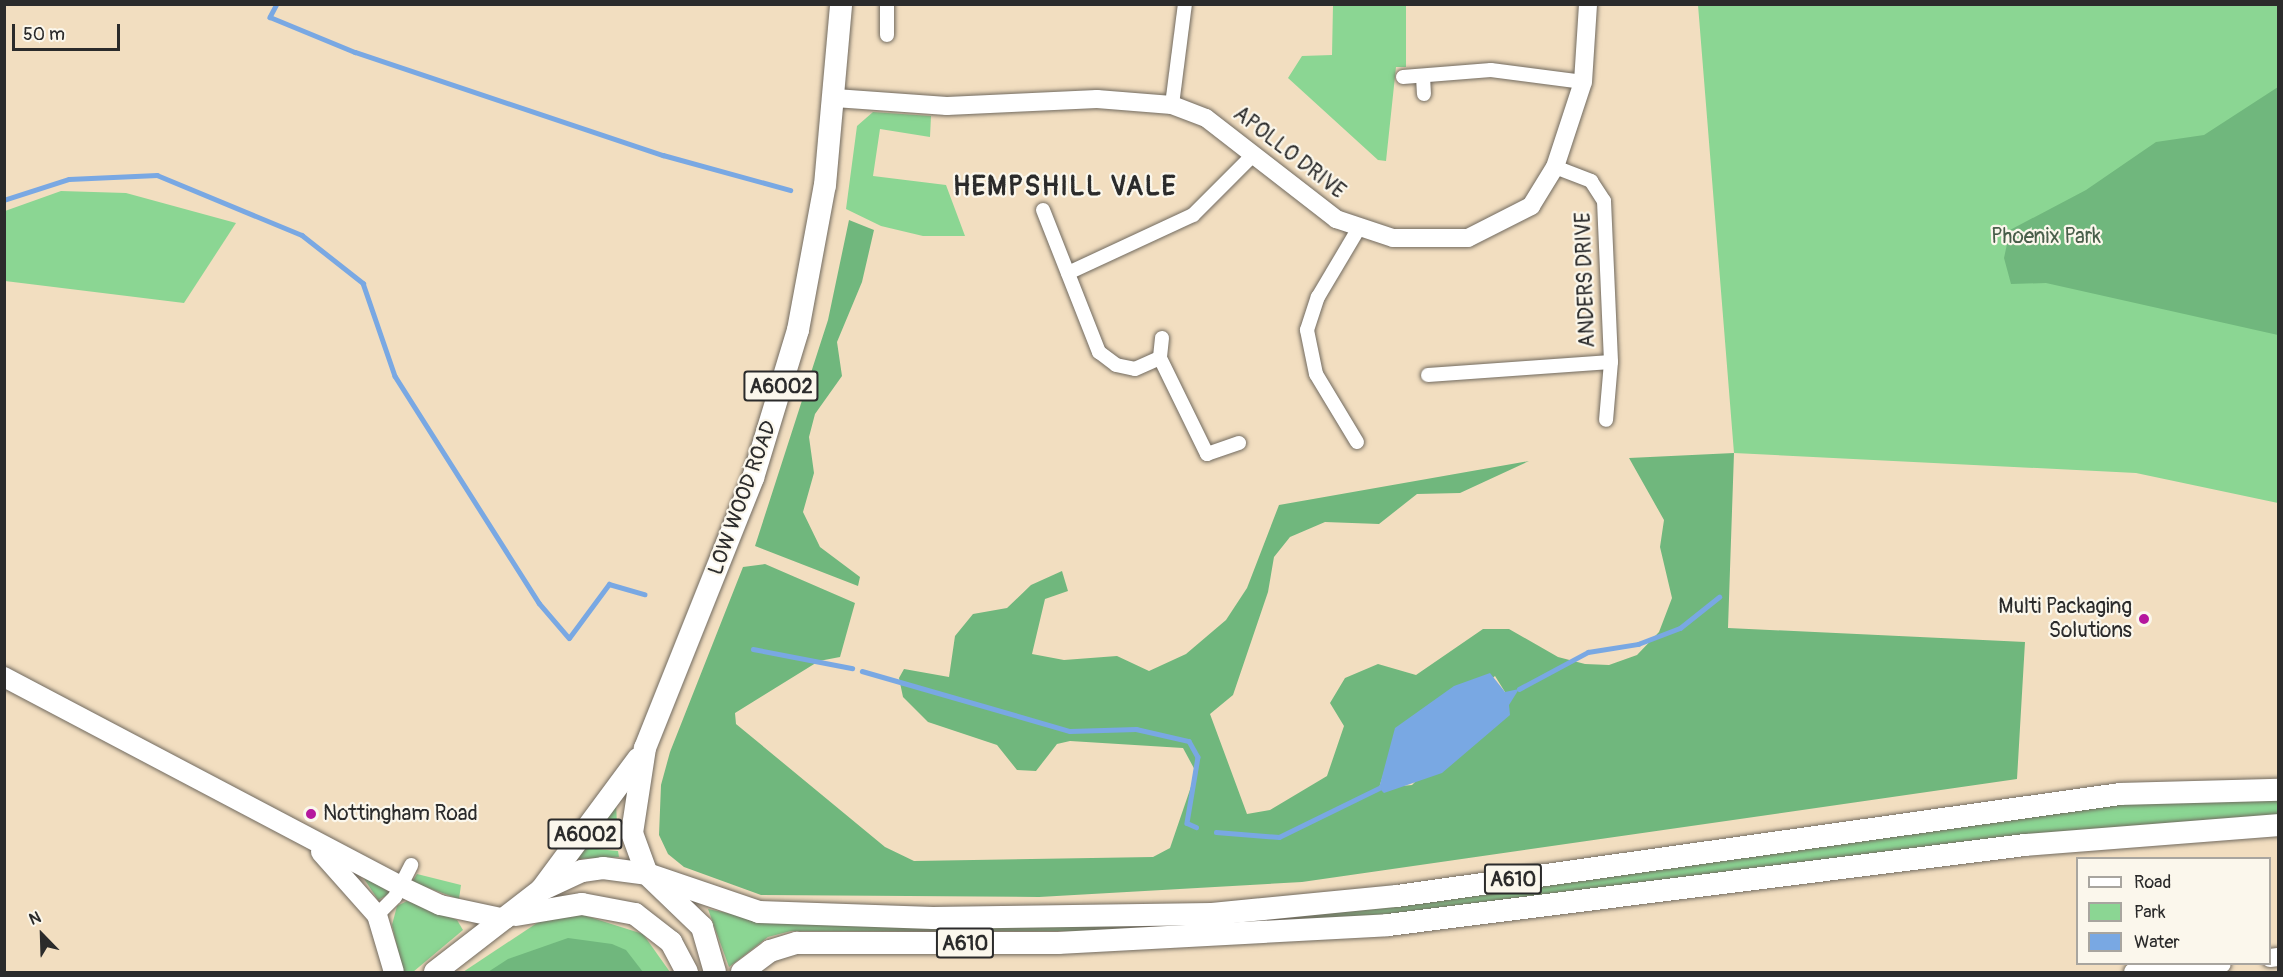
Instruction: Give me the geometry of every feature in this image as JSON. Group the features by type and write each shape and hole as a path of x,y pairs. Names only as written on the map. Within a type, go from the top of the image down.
{"main road":[{"name":"LOW WOOD ROAD","path":"715,972 702,927 662,894 647,874 632,833 645,748 753,478 798,330 835,98 842,4"},
{"path":"4,676 310,842 447,907 509,917 582,904 635,914 670,942 686,972"},
{"name":"A6002","path":"541,890 645,748"},
{"name":"A610","path":"509,917 541,890 582,871 620,868 647,874 759,912 933,918 1212,914 1397,896 2120,794 2278,790"},
{"name":"A610","path":"742,972 770,951 796,943 1058,944 1388,925 2025,845 2278,825"},
{"path":"310,842 377,915 394,972"},
{"path":"435,972 509,917"}],"street":[{"path":"886,4 887,35"},
{"path":"1172,105 1185,4"},
{"name":"APOLLO DRIVE","path":"835,98 947,106 1097,99 1172,105 1206,118 1254,154 1316,206 1359,228 1393,238 1467,238 1494,229 1531,206 1555,167 1583,82 1588,4"},
{"path":"1403,77 1520,70 1583,82"},
{"path":"1423,76 1424,94"},
{"path":"1068,273 1193,215 1254,154"},
{"name":"ANDERS DRIVE","path":"1555,167 1592,181 1604,201 1611,362 1606,420"},
{"path":"1043,210 1099,352 1116,365 1135,369 1160,358"},
{"path":"1357,441 1316,374 1307,330 1318,297 1359,228"},
{"path":"1162,338 1160,358 1207,454 1239,443"},
{"path":"1428,375 1611,362"},
{"path":"377,915 400,886 411,865"},
{"path":"2133,972 2202,965"}],"green space":[{"path":"1333,5 1406,5 1406,67 1396,67 1386,161 1378,160 1288,78 1302,56 1332,55"},
{"name":"Phoenix Park","path":"1698,5 2278,5 2278,503 2136,473 1734,453"},
{"path":"2278,87 2278,335 2046,283 2011,284 2004,258 2010,230 2086,190 2156,142 2204,135"},
{"path":"873,112 931,116 930,137 880,129 873,176 946,185 965,236 923,236 881,226 846,209 857,126"},
{"path":"61,191 126,193 236,223 184,303 5,281 5,211"},
{"path":"849,220 874,230 862,282 837,342 842,376 815,414 809,437 814,473 803,512 820,547 860,577 858,586 755,546 828,320"},
{"path":"1734,453 1728,628 2025,642 2017,779 1302,882 1039,897 761,895 684,867 668,854 659,835 661,785 670,752 743,567 765,564 855,603 840,657 819,661 735,713 736,724 885,847 914,861 1153,857 1170,848 1196,772 1183,748 1070,741 1057,744 1036,771 1017,770 997,745 928,722 903,697 899,678 904,669 949,677 955,636 973,614 1007,608 1031,585 1062,571 1068,591 1045,599 1032,654 1064,660 1117,656 1149,671 1186,654 1226,620 1247,588 1279,505 1529,461 1460,493 1417,494 1379,524 1325,522 1290,537 1274,557 1268,592 1233,695 1210,714 1247,814 1270,810 1327,776 1344,726 1330,703 1345,678 1378,664 1416,675 1483,629 1509,629 1558,657 1585,664 1609,665 1637,655 1659,632 1672,598 1660,547 1664,520 1629,458","holes":["1495,676 1505,692 1412,785 1379,788 1385,769"]},
{"path":"2278,796 2278,817 2039,835 1421,914 1100,931 791,931 768,937 729,967 708,909 737,915 1086,925 2086,805"},
{"path":"616,804 618,845 593,839"},
{"path":"586,848 618,851 619,857 577,859"},
{"path":"361,874 391,893 378,900"},
{"path":"417,874 461,885 459,899 412,882"},
{"path":"407,901 457,920 463,930 413,972 403,972 392,925 397,906"},
{"path":"583,915 643,934 670,972 463,972 540,921"},
{"path":"568,938 612,944 626,950 643,972 488,972 508,959"}],"water":[{"path":"1490,673 1505,692 1519,689 1509,705 1510,715 1442,773 1384,793 1379,788 1395,728 1454,686"}],"waterway":[{"path":"277,4 270,17 355,52 663,155 790,190"},
{"path":"4,200 69,179 157,175 302,235 363,283 395,376 539,603 569,638 609,584 645,594"},
{"path":"1519,689 1588,652 1638,644 1680,628 1719,597"},
{"path":"753,649 852,668"},
{"path":"862,671 1070,731 1136,729 1189,741 1198,757 1187,823 1196,827"},
{"path":"1216,832 1279,837 1379,788"}],"place":[{"name":"Multi Packaging Solutions","path":"2144,619"},
{"name":"Nottingham Road","path":"311,814"}],"district":[{"name":"HEMPSHILL VALE","path":"1065,187"}]}
